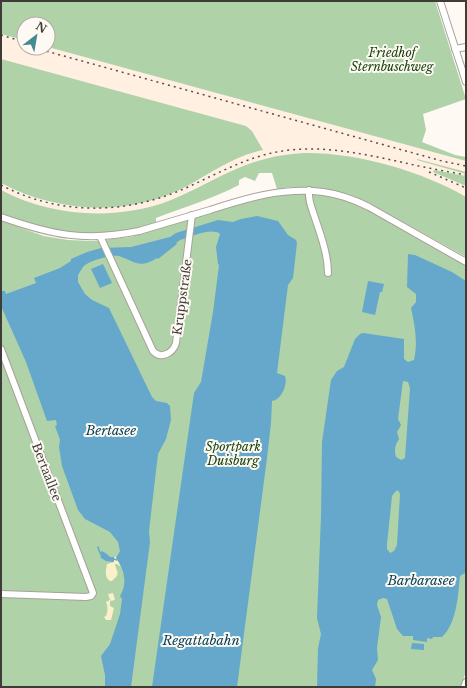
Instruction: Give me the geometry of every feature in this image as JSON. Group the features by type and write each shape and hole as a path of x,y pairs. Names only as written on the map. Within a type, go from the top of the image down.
{"street":[{"path":"440,1 466,82"},
{"path":"456,49 466,47"},
{"path":"1,217 39,230 70,236 123,234 139,231 270,193 291,190 309,190 340,196 369,207 466,262"},
{"path":"309,190 308,200 328,266 328,273"},
{"name":"Kruppstraße","path":"100,236 153,351 159,355 167,354 173,350 176,343 192,226 192,215"},
{"name":"Bertaallee","path":"1,349 90,583 93,595 86,597 1,594"},
{"path":"464,687 466,682"}],"shaded area":[{"path":"1,34 16,38 16,56 56,56 56,49 466,161 466,176 433,171 466,186 466,197 435,181 413,173 382,164 320,153 290,154 265,159 227,173 170,200 126,212 96,214 44,207 15,197 1,190 1,183 26,195 54,204 96,208 125,206 168,194 188,185 239,157 262,150 246,126 1,59"}],"green space":[{"name":"Friedhof Sternbuschweg","path":"1,1 435,1 466,99 423,114 426,130 422,142 455,155 466,157 466,161 56,49 56,16 16,16 16,38 1,34"},
{"path":"1,59 246,126 252,131 263,150 243,156 216,169 189,185 143,203 119,207 95,208 71,206 47,201 1,183"},
{"path":"304,153 345,156 388,165 429,179 466,197 466,257 371,204 351,195 310,188 291,187 277,189 272,173 259,173 255,181 245,177 239,180 239,185 229,190 156,218 156,224 139,229 100,234 61,232 1,215 1,190 41,206 63,211 107,213 129,211 150,207 171,200 229,172 253,163 280,156"},
{"path":"417,160 466,172 466,174"},
{"path":"434,170 466,176 466,186 433,172"},
{"name":"Sportpark Duisburg","path":"310,192 357,204 466,264 466,671 461,687 1,687 1,221 44,236 68,240 93,241 131,237 266,196"}],"sand":[{"path":"114,557 116,557 121,567 115,564 117,576 110,581 106,576 106,568 107,564 114,562"},
{"path":"113,593 115,600 110,601 110,606 114,608 111,620 106,620 104,617 106,616 107,610 106,602 110,600 108,594"}],"water":[{"path":"257,216 278,221 288,235 296,240 297,243 293,278 288,285 277,373 285,376 286,384 281,395 272,401 267,458 237,687 152,687 194,393 201,382 213,312 219,265 216,247 220,234 216,232 206,232 180,240 158,259 157,258 142,264 119,256 100,258 83,267 78,275 78,282 85,294 92,300 109,308 152,397 156,401 167,403 170,406 171,420 166,439 158,454 149,531 150,542 131,687 105,687 105,675 101,656 110,644 120,614 122,599 120,596 124,586 123,571 116,558 120,551 118,542 110,532 85,519 78,510 62,466 59,447 60,440 55,426 57,425 56,420 47,421 26,362 1,306 1,291 5,291 6,294 36,283 34,278 60,268 71,261 71,259 87,252 101,248 131,247 170,237 176,233 218,220 233,222"},
{"name":"Barbarasee","path":"408,254 415,255 452,272 466,281 465,573 460,576 454,617 447,631 442,637 433,637 432,639 427,638 427,642 413,640 413,636 403,636 397,629 387,599 383,598 378,600 377,605 381,617 377,648 378,660 372,670 376,679 375,687 317,687 318,648 321,634 317,618 322,442 331,380 337,371 344,367 355,339 363,333 404,339 404,359 408,362 414,360 416,334 411,308 416,302 416,294 407,287","holes":["403,381 408,382 410,388 405,458 401,460 396,457 395,450 399,439 397,432 401,425 398,419","398,490 400,494 397,545 394,551 390,553 387,549 387,544 392,496"]},
{"path":"103,264 112,283 100,288 91,269"},
{"path":"368,281 384,284 382,292 380,292 375,315 362,312"},
{"path":"102,551 110,557 114,557 114,562 106,561 101,558 100,553"},
{"path":"412,643 424,644 424,650 411,649"}],"waterway":[{"path":"98,547 100,553"}],"railway":[{"path":"1,35 16,40"},
{"path":"56,54 442,161 466,166"},
{"path":"1,185 23,195 70,207 118,207 141,203 165,196 237,164 263,155 304,149 332,150 359,154 466,175"},
{"path":"429,172 466,188"}],"water label":[{"name":"Bertasee","path":"111,430"},
{"name":"Regattabahn","path":"201,640"}]}
